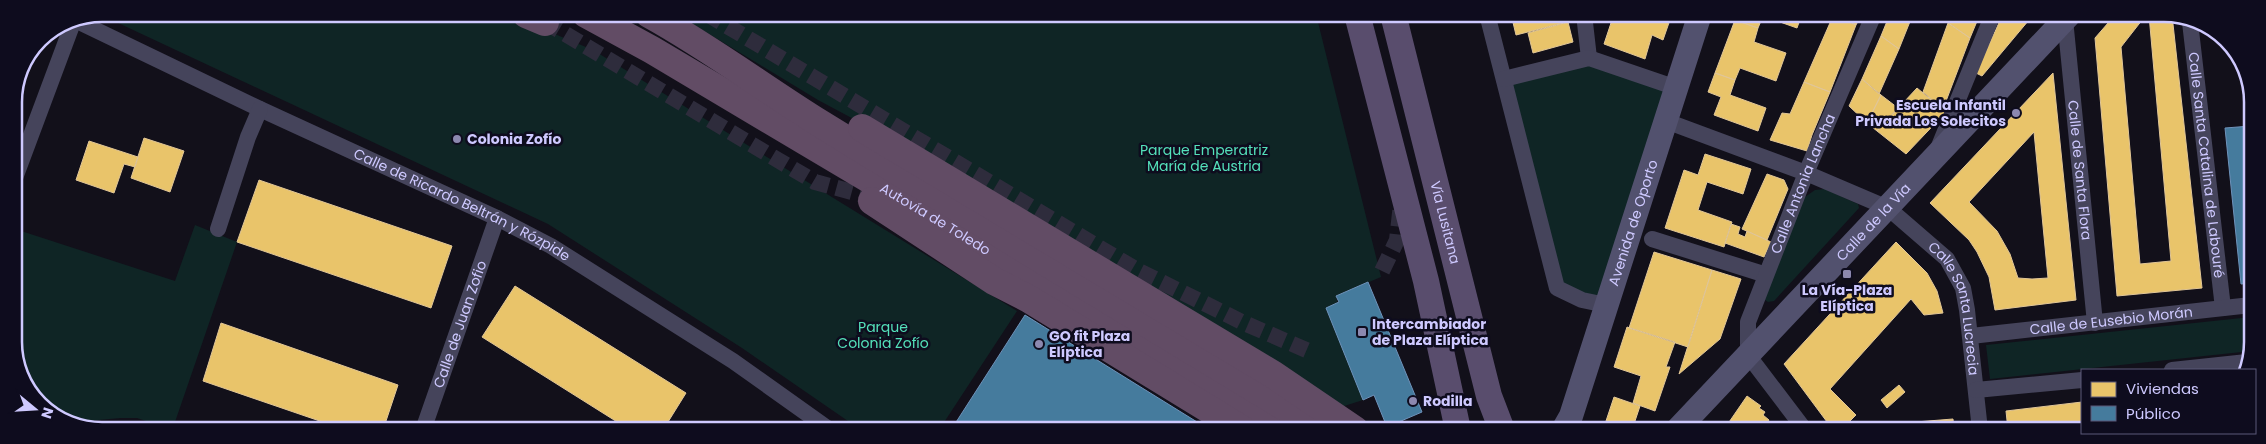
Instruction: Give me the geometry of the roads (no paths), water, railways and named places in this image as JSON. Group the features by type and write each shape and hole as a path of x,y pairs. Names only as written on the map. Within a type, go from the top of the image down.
{"highway":[{"name":"Autovía de Toledo","path":"601,22 652,50 948,226 1268,422"},
{"name":"Autovía de Toledo","path":"663,22 693,39 817,122 1072,279 1286,407 1307,422"},
{"path":"693,39 738,58 898,149 1274,374 1343,422"},
{"path":"652,50 691,82 994,281 1028,299 1230,422"}],"main road":[{"path":"1359,22 1426,281 1456,422"},
{"name":"Vía Lusitana","path":"1395,22 1489,396 1499,422"},
{"name":"Avenida de Oporto","path":"1568,422 1698,22"},
{"name":"Calle de la Vía","path":"1685,422 2062,22"}],"street":[{"path":"1489,22 1557,288 1582,300 1606,305"},
{"path":"1585,22 1589,58"},
{"name":"Calle Antonia Lancha","path":"1748,355 1748,322 1806,173 1871,22"},
{"path":"1935,155 1990,22"},
{"name":"Calle de Santa Flora","path":"2067,22 2095,324"},
{"name":"Calle de Ricardo Beltrán y Rózpide","path":"84,25 260,109 497,218 550,246 733,361 819,422"},
{"name":"Calle Santa Catalina de Labouré","path":"2191,28 2223,308"},
{"path":"22,159 70,30"},
{"path":"1504,79 1589,58 1677,88"},
{"path":"218,229 248,137 260,109"},
{"name":"Calle Santa Lucrecia","path":"1666,121 1806,173 1888,208 1947,259 1963,288 1971,336 1979,422"},
{"name":"Calle de Juan Zofio","path":"426,422 497,218"},
{"path":"1652,238 1760,273"},
{"name":"Calle de Eusebio Morán","path":"1971,336 2095,324 2244,306"},
{"path":"1748,355 1799,422"},
{"path":"2191,369 2228,367"},
{"path":"1976,390 2081,380"}],"tunnel":[{"path":"545,22 815,182 881,200"},
{"path":"720,22 1137,270 1244,323 1311,352"},
{"path":"1382,271 1397,240 1401,204"}],"place":[{"name":"Escuela Infantil Privada Los Solecitos","path":"2016,113"},
{"name":"Colonia Zofío","path":"457,139"},
{"name":"La Vía-Plaza Elíptica","path":"1847,274"},
{"name":"Intercambiador de Plaza Elíptica","path":"1362,332"},
{"name":"GO fit Plaza Elíptica","path":"1039,344"},
{"name":"Rodilla","path":"1413,401"}],"park label":[{"name":"Parque Emperatriz María de Austria","path":"1204,158"},
{"name":"Parque Colonia Zofío","path":"883,336"}]}
